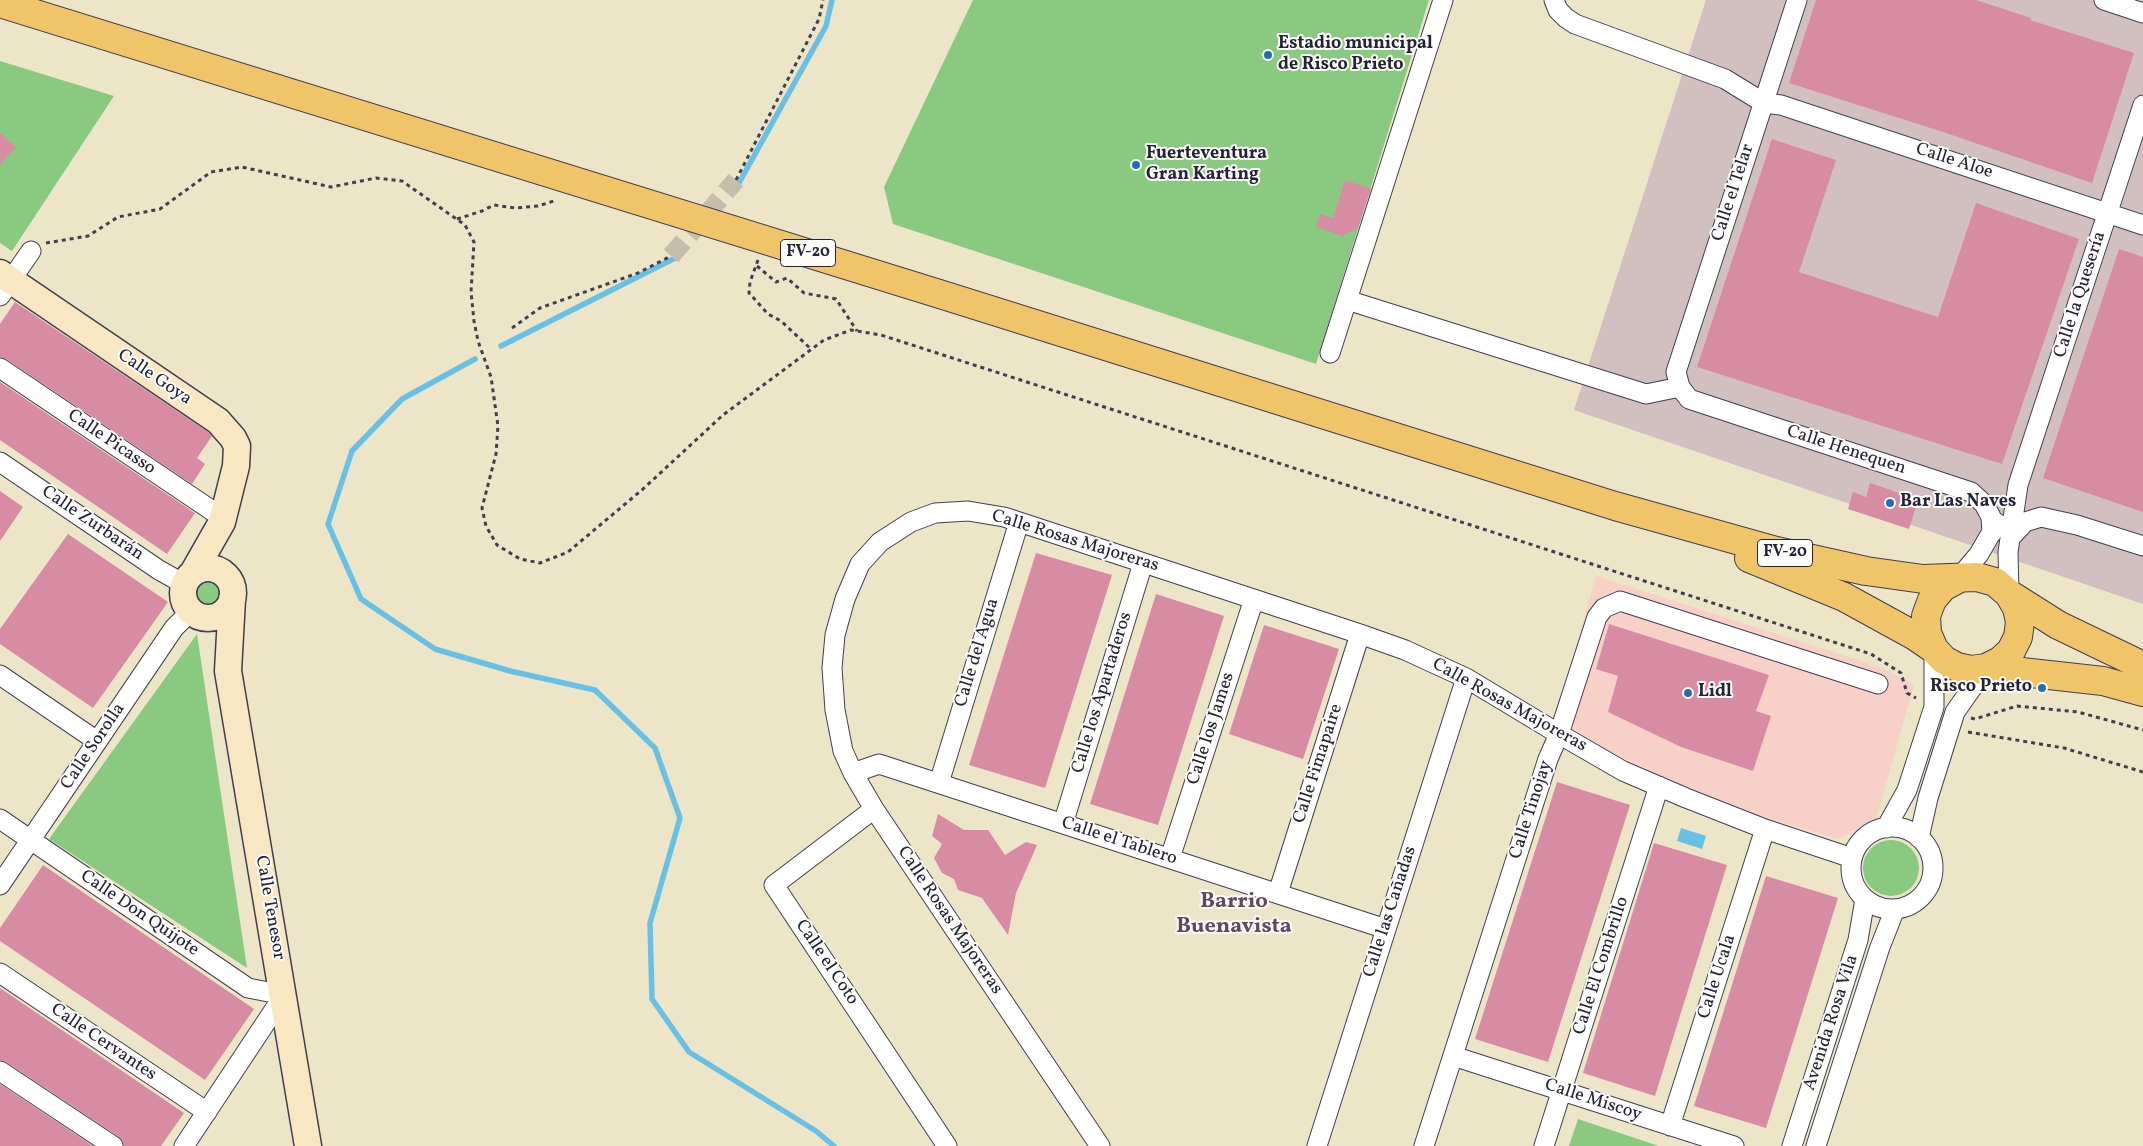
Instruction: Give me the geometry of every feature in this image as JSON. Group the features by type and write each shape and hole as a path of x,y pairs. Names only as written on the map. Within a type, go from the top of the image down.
{"main road":[{"name":"FV-20","path":"0,3 946,296 1615,506 1776,551 1866,571 1923,578 1958,579 1977,577 1995,582 2058,625 2143,666"},
{"name":"FV-20","path":"1615,506 1844,597 1934,649 1944,660 1957,667 1972,670 1986,668 2103,681 2143,692"},
{"path":"1934,649 1927,633 1926,616 1932,600 1943,587 1958,579"},
{"path":"1986,668 2000,662 2011,651 2018,637 2020,622 2017,608 2010,594"}],"street":[{"path":"1330,353 1443,0"},
{"path":"1554,0 1558,10 1574,24 1725,78 1764,103"},
{"name":"Calle el Telar","path":"1680,387 1676,372 1797,0"},
{"path":"2104,0 2143,13"},
{"name":"Calle Aloe","path":"1764,103 1781,106 2143,225"},
{"name":"Calle la Quesería","path":"2010,594 2008,574 2010,538 2018,485 2143,105"},
{"path":"4,283 31,251"},
{"name":"Calle Goya","path":"4,283 218,421 234,438 237,454 222,520 188,578"},
{"path":"1347,300 1646,394 1680,387"},
{"name":"Calle Picasso","path":"0,368 222,520"},
{"name":"Calle Henequen","path":"1680,387 1689,399 1971,492 1984,504 1991,517 1992,533"},
{"name":"Calle Zurbarán","path":"0,462 159,570 188,578"},
{"name":"Calle la Quesería","path":"1958,579 1979,554 2018,485"},
{"name":"Calle Rosas Majoreras","path":"1100,1146 874,809 843,751 836,710 832,668 838,626 845,599 860,564 880,542 911,522 935,513 968,511 1019,522 1405,650 1466,678 1558,734 1623,770 1766,829 1852,858"},
{"path":"2010,538 2024,522 2040,517 2077,525 2143,546"},
{"name":"Calle Goya","path":"222,520 232,591"},
{"name":"Calle del Agua","path":"938,783 1019,522"},
{"name":"Calle los Apartaderos","path":"1063,824 1144,563"},
{"path":"213,568 220,571 232,591 224,612 210,618 194,613 183,599 188,578 199,569 213,568"},
{"name":"Calle Tenesor","path":"232,591 228,671 308,1146"},
{"name":"Calle los James","path":"1170,858 1254,599"},
{"name":"Calle Tinojay","path":"1424,1146 1548,759 1597,617 1604,608 1620,601 1878,684"},
{"name":"Calle Tenesor","path":"194,613 228,671"},
{"name":"Calle Sorolla","path":"0,885 174,628 194,613"},
{"name":"Calle Fimapaire","path":"1278,894 1360,634"},
{"path":"1886,828 1907,790 1934,707 1934,649"},
{"path":"1919,838 1928,798 1956,712 1986,668"},
{"path":"0,675 97,741"},
{"name":"Calle las Cañadas","path":"1317,1146 1466,678"},
{"name":"Calle el Tablero","path":"853,772 879,764 1386,928"},
{"name":"Calle El Combrillo","path":"1544,1146 1659,786"},
{"name":"Calle el Coto","path":"874,809 774,886 947,1146"},
{"name":"Calle Don Quijote","path":"0,819 248,988 284,995"},
{"path":"1886,828 1898,828 1909,831 1919,838 1928,848 1933,861 1933,875 1928,888 1920,899 1908,906 1884,909 1865,899 1857,890 1852,879 1852,858 1859,844 1866,837 1886,828"},
{"name":"Calle Ucala","path":"1670,1126 1766,829"},
{"name":"Avenida Rosa Vila","path":"1792,1146 1858,940 1865,899"},
{"name":"Avenida Rosa Vila","path":"1816,1146 1880,947 1895,909"},
{"name":"Calle Cervantes","path":"0,973 207,1112"},
{"path":"184,1146 284,995"},
{"name":"Calle Miscoy","path":"1453,1056 1734,1146"},
{"path":"0,1071 114,1146"}],"path":[{"path":"736,180 820,19 824,0"},
{"path":"31,251 46,243 88,236 118,217 160,209 211,172 242,167 331,187 376,178 402,181 465,225 474,242 471,292 474,321 478,341 492,377 497,417 496,454 482,508 486,526 497,546 520,559 540,562 568,552 643,489 723,415 824,340 851,330 890,338 1871,654 1901,673 1907,693"},
{"path":"456,219 494,205 515,208 530,207 564,199"},
{"path":"757,253 759,257 750,282 749,293 768,314 781,321 811,349"},
{"path":"512,328 540,308 638,273 671,256"},
{"path":"757,266 776,282 786,278 804,293 836,299 857,331"},
{"path":"1976,720 2017,706 2078,712 2143,730"},
{"path":"1950,730 2064,748 2143,772"}],"shaded area":[{"path":"1706,0 2143,0 2143,604 1574,410"},
{"path":"1596,576 1883,668 1914,685 1877,816 1851,833 1837,839 1716,800 1620,757 1556,719"}],"green space":[{"name":"Fuerteventura Gran Karting","path":"973,0 1429,0 1316,364 893,224 884,187"},
{"path":"0,61 114,96 12,251 0,243"},
{"path":"207,579 217,583 221,593 217,603 207,607 197,603 193,593 197,583"},
{"path":"197,634 247,968 49,839"},
{"path":"1891,840 1911,848 1919,868 1911,888 1891,896 1871,888 1863,868 1871,848"},
{"path":"1578,1119 1659,1146 1569,1146"}],"water":[{"path":"1681,828 1706,836 1702,849 1677,841"}],"building":[{"path":"1816,0 1976,0 2031,18 2030,20 2134,53 2092,183 1943,132 1789,83"},
{"path":"0,133 16,147 0,165"},
{"path":"1772,139 1836,160 1799,272 1888,301 1938,317 1976,203 2079,239 2002,464 1697,367"},
{"path":"1345,180 1371,189 1358,228 1342,236 1316,227 1320,214 1333,218"},
{"path":"2119,249 2143,257 2143,512 2043,478"},
{"path":"15,302 212,436 197,458 205,464 192,484 6,359 0,357 0,324"},
{"path":"0,382 195,513 167,554 0,440"},
{"path":"1870,483 1918,501 1909,529 1848,509 1853,492 1866,497"},
{"path":"0,491 23,507 0,541"},
{"path":"68,534 168,602 93,708 0,644 0,629"},
{"path":"1036,553 1112,575 1045,788 969,765"},
{"path":"1156,594 1224,616 1158,825 1090,804"},
{"name":"Lidl","path":"1609,624 1769,675 1756,711 1771,716 1753,771 1681,747 1608,712 1618,676 1596,669"},
{"path":"1264,625 1339,649 1303,759 1229,734"},
{"path":"1557,782 1630,805 1548,1062 1475,1039"},
{"path":"938,814 964,830 988,830 1005,855 1026,842 1037,845 1016,893 1008,935 982,898 958,890 954,879 942,873 934,858 942,844 932,836"},
{"path":"1654,843 1727,865 1655,1096 1583,1073"},
{"path":"43,865 254,1009 205,1080 0,941 0,928"},
{"path":"1766,876 1838,898 1766,1128 1694,1106"},
{"path":"0,988 184,1113 161,1146 124,1146 119,1137 6,1062 0,1060"},
{"path":"0,1084 93,1146 0,1146"}],"waterway":[{"path":"739,183 826,26 832,0"},
{"path":"501,346 677,257"},
{"path":"475,359 402,399 352,451 328,524 361,599 435,649 510,671 595,690 655,748 680,818 650,923 652,999 689,1052 816,1131 834,1146"}],"tunnel":[{"path":"671,256 736,180"}],"place":[{"name":"Estadio municipal de Risco Prieto","path":"1268,55"},
{"name":"Fuerteventura Gran Karting","path":"1136,165"},
{"name":"Bar Las Naves","path":"1890,503"},
{"name":"Risco Prieto","path":"2042,688"},
{"name":"Lidl","path":"1688,693"}],"district":[{"name":"Barrio Buenavista","path":"1234,916"}]}
